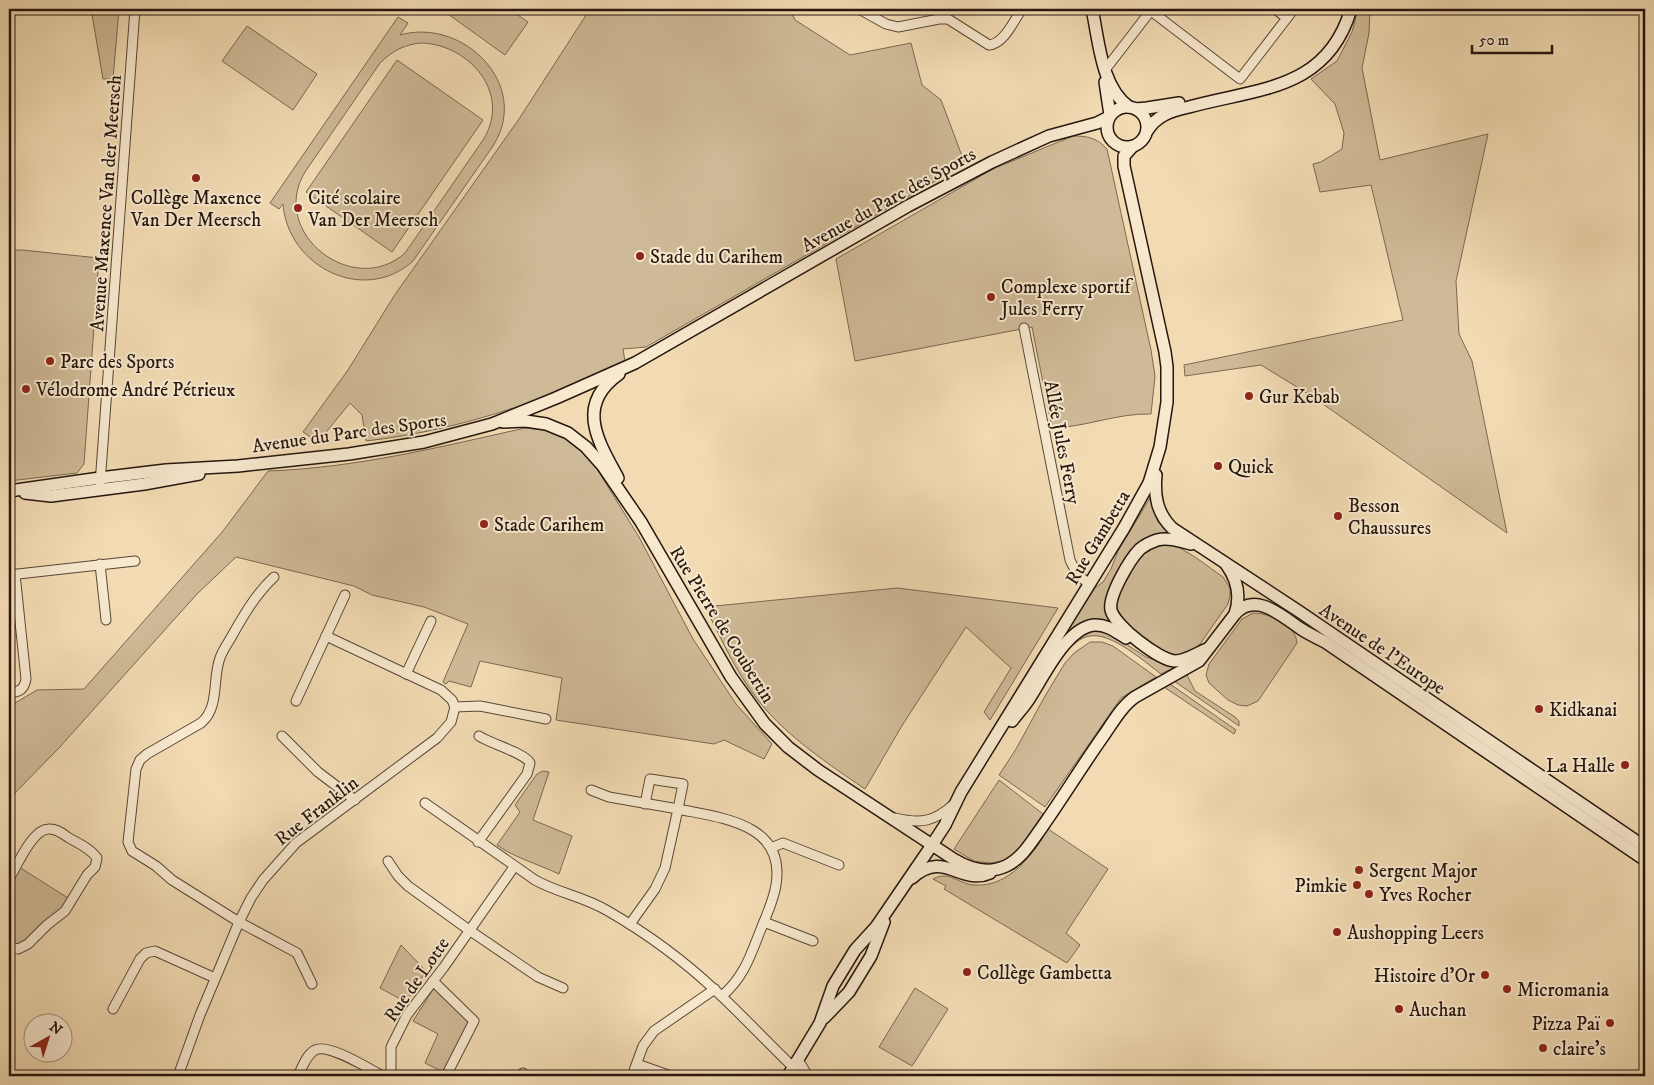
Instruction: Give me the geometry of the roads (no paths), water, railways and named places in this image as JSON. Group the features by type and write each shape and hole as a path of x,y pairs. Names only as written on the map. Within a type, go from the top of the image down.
{"street":[{"name":"Avenue Maxence Van der Meersch","path":"100,490 135,9"},
{"path":"859,9 886,24 898,27 948,20 989,45 1001,39 1022,9"},
{"path":"1092,9 1105,70 1110,116 1107,126 1110,138 1120,146 1132,147 1143,140 1155,120 1165,114 1218,99 1284,84 1304,74 1332,49 1347,22 1351,9"},
{"path":"1274,9 1287,18"},
{"path":"1105,70 1151,10 1240,79 1294,9"},
{"path":"1105,70 1116,96 1145,116 1147,131"},
{"path":"1110,116 1119,108 1218,99"},
{"name":"Avenue du Parc des Sports","path":"9,493 100,478 349,454 448,436 492,424 635,363 926,196 1033,143 1100,122 1110,116"},
{"name":"Rue Gambetta","path":"820,1023 833,986 855,950 893,903 945,825 954,804 1089,584 1144,492 1152,475 1160,447 1167,402 1167,367 1124,166 1124,156 1132,147"},
{"name":"Allée Jules Ferry","path":"1024,328 1070,560 1078,574 1089,584"},
{"name":"Rue Pierre de Coubertin","path":"635,363 616,376 602,390 595,406 593,423 601,446 641,522 731,677 754,710 777,737 803,759 879,811 964,866 980,869 998,869"},
{"name":"Rue Pierre de Coubertin","path":"492,424 514,421 536,422 559,428 578,439 602,465 641,522"},
{"name":"Avenue de l'Europe","path":"1160,447 1155,486 1157,504 1165,521 1197,545 1292,607 1645,847"},
{"name":"Avenue du Parc des Sports","path":"9,493 51,496 144,484 238,466"},
{"path":"1168,660 1121,627 1111,610 1111,598 1136,554 1144,546 1158,539 1197,545"},
{"path":"9,693 18,692 22,689 26,679 12,574 134,561"},
{"path":"100,564 106,620"},
{"path":"905,884 916,874 931,867 946,867 974,877 988,875 1014,862 1027,848 1127,703 1199,661 1211,647 1237,607 1238,592 1234,577 1226,564"},
{"path":"274,578 253,600 222,653 218,664 213,705 209,716 201,723 147,754 137,764 128,837 129,847 132,850 156,866 172,880 239,922 297,953 312,984"},
{"path":"296,701 345,595"},
{"name":"Avenue de l'Europe","path":"1234,614 1238,610 1251,605 1259,604 1272,609 1312,636 1325,642 1645,860"},
{"path":"406,674 431,621"},
{"path":"990,744 1027,701 1070,638 1085,628 1095,625 1105,626 1146,652 1168,660 1184,659 1211,647"},
{"path":"326,636 440,690 452,700 455,707 480,706 546,719"},
{"name":"Rue Franklin","path":"178,1076 239,922 256,890 296,843 446,730 454,715 455,707"},
{"path":"282,736 318,772 355,800"},
{"path":"478,842 527,774 530,764 523,755 493,744 479,736"},
{"path":"630,924 655,889 665,868 683,784 650,778 645,804"},
{"path":"591,790 609,797 678,809 739,823 760,834 771,848 775,860 776,885 764,922 740,978 722,996"},
{"path":"425,803 514,867 544,885 598,904 630,924 684,963 715,989 793,1068 808,1076"},
{"name":"Rue Pierre de Coubertin","path":"879,811 894,818 922,822 939,817 954,804"},
{"path":"9,879 35,835 44,829 49,828 58,831 91,851 97,858 95,868 87,875 65,911 47,925 28,944 18,949 9,947"},
{"path":"771,848 783,843 839,865"},
{"name":"Rue de Lotte","path":"388,861 398,876 408,886 538,977 563,988"},
{"name":"Rue de Lotte","path":"391,1076 390,1051 407,1015 514,867"},
{"name":"Rue Gambetta","path":"793,1068 820,1023 848,992 861,972 874,948 893,903"},
{"path":"764,922 813,941"},
{"path":"113,1009 140,959 151,951 160,952 180,963 216,978"},
{"path":"433,981 474,1021 446,1076"},
{"path":"632,1076 643,1046 654,1032 715,989"},
{"path":"298,1076 310,1054 321,1048 334,1052 383,1076"},
{"path":"637,1064 671,1076"}],"place":[{"name":"Collège Maxence Van Der Meersch","path":"196,178"},
{"name":"Cité scolaire Van Der Meersch","path":"298,208"},
{"name":"Stade du Carihem","path":"640,256"},
{"name":"Complexe sportif Jules Ferry","path":"991,297"},
{"name":"Parc des Sports","path":"50,361"},
{"name":"Vélodrome André Pétrieux","path":"26,389"},
{"name":"Gur Kebab","path":"1249,396"},
{"name":"Quick","path":"1218,466"},
{"name":"Besson Chaussures","path":"1338,516"},
{"name":"Stade Carihem","path":"484,524"},
{"name":"Kidkanai","path":"1539,709"},
{"name":"La Halle","path":"1625,765"},
{"name":"Sergent Major","path":"1359,870"},
{"name":"Pimkie","path":"1357,885"},
{"name":"Yves Rocher","path":"1369,894"},
{"name":"Aushopping Leers","path":"1337,932"},
{"name":"Collège Gambetta","path":"967,972"},
{"name":"Histoire d'Or","path":"1485,975"},
{"name":"Micromania","path":"1507,989"},
{"name":"Auchan","path":"1399,1009"},
{"name":"Pizza Paï","path":"1610,1023"},
{"name":"claire's","path":"1543,1048"}]}
